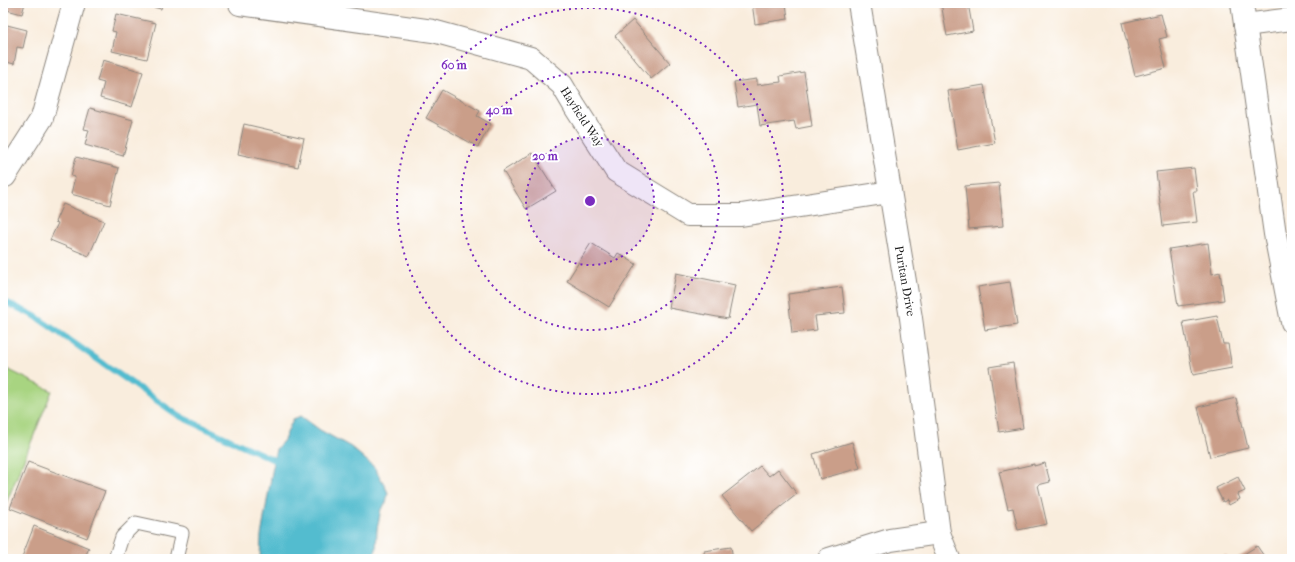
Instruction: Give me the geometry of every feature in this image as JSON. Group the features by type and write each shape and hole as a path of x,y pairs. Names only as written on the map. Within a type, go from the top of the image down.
{"street":[{"path":"5,176 42,118 74,3"},
{"name":"Puritan Drive","path":"859,3 912,318 938,533 949,559"},
{"path":"1242,3 1275,234 1292,322"},
{"name":"Hayfield Way","path":"240,4 433,31 531,58 562,85 616,171 688,215 741,215 890,192"},
{"path":"1245,25 1292,19"},
{"path":"829,559 890,540 938,533"}],"lane":[{"path":"115,559 122,537 136,522 182,533 176,559"}],"green space":[{"path":"3,367 52,391 3,511"}],"water":[{"path":"301,416 320,430 351,447 374,467 384,484 388,493 386,503 381,509 377,529 376,550 370,559 260,559 261,536 276,449 284,440 293,419"}],"building":[{"path":"3,3 25,3 22,14 3,9"},
{"path":"137,3 162,3 161,9"},
{"path":"752,3 786,3 788,19 755,24"},
{"path":"941,3 968,3 973,31 947,36"},
{"path":"116,14 156,23 147,59 112,51 116,32 112,31"},
{"path":"1161,14 1167,37 1159,39 1166,68 1135,76 1122,23"},
{"path":"633,20 670,63 651,79 615,36"},
{"path":"3,24 27,30 23,48 17,47 14,64 3,61"},
{"path":"103,60 143,72 132,107 100,98 104,83 97,81"},
{"path":"804,72 812,126 796,129 794,121 760,126 757,104 738,107 734,82 757,79 757,85 781,82 780,76"},
{"path":"984,85 995,143 958,150 948,91"},
{"path":"442,90 480,111 477,116 491,124 478,147 426,118"},
{"path":"90,108 133,120 123,156 85,145 89,130 84,129"},
{"path":"244,124 304,138 298,167 238,154"},
{"path":"532,153 556,191 526,209 503,171"},
{"path":"76,157 119,168 110,205 71,194 75,177 71,176"},
{"path":"1194,168 1197,191 1193,191 1197,222 1163,226 1156,172"},
{"path":"999,183 1003,226 969,229 965,186"},
{"path":"63,204 104,221 89,256 50,240 58,223 55,222"},
{"path":"591,243 615,258 618,253 636,264 609,307 567,281"},
{"path":"1208,243 1212,274 1220,272 1224,300 1178,306 1169,249"},
{"path":"676,273 735,285 728,319 669,308"},
{"path":"1010,282 1017,325 985,330 978,287"},
{"path":"842,287 845,313 815,316 817,330 792,333 788,294"},
{"path":"1217,316 1223,344 1228,344 1232,368 1193,375 1183,322"},
{"path":"1013,363 1023,428 999,432 989,367"},
{"path":"1236,398 1248,448 1210,457 1198,407"},
{"path":"852,442 860,468 820,479 813,454"},
{"path":"28,462 105,491 87,538 10,508"},
{"path":"1045,463 1050,482 1038,485 1047,524 1018,530 1013,508 1008,509 999,472"},
{"path":"760,466 769,476 778,469 797,494 751,531 722,496"},
{"path":"1238,477 1245,491 1238,494 1240,499 1229,505 1227,500 1223,502 1216,488"},
{"path":"34,526 89,548 84,559 27,559 22,557"},
{"path":"1257,546 1266,559 1236,559"},
{"path":"731,547 733,559 705,559 704,551"},
{"path":"1226,555 1228,559 1219,559"}],"waterway":[{"path":"3,301 35,316 179,416 274,460"}]}
